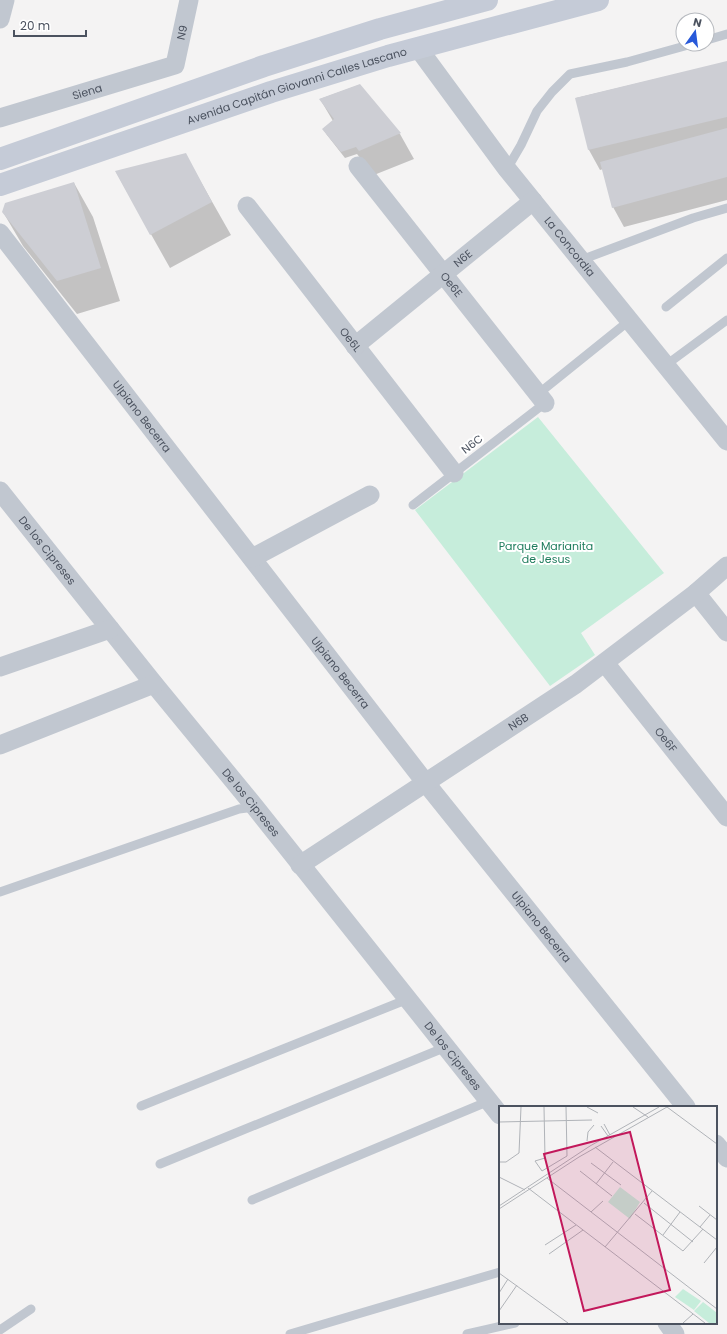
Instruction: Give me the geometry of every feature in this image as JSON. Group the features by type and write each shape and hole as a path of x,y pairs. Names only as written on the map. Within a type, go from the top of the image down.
{"main road":[{"path":"0,159 264,66 380,29 487,0"},
{"name":"Avenida Capitán Giovanni Calles Lascano","path":"0,185 271,92 418,48 598,0"}],"street":[{"path":"0,19 5,0"},
{"name":"N9","path":"174,65 190,0"},
{"name":"La Concordia","path":"418,48 507,169 727,441"},
{"name":"Siena","path":"0,118 174,65"},
{"name":"Oe6E","path":"358,166 541,398"},
{"name":"N6E","path":"355,346 533,201"},
{"name":"Oe6L","path":"247,206 454,473"},
{"name":"Ulpiano Becerra","path":"0,233 425,782 685,1106"},
{"name":"De los Cipreses","path":"0,491 154,684 255,807 494,1108"},
{"path":"252,558 370,495"},
{"name":"N6B","path":"300,865 576,684 696,593 727,566"},
{"path":"696,593 727,632"},
{"path":"0,667 110,628"},
{"name":"Oe6F","path":"605,663 727,817"},
{"path":"0,744 154,684"},
{"path":"717,1145 727,1158"},
{"path":"668,1324 676,1334"}],"lane":[{"path":"715,38 727,34"},
{"path":"507,169 521,145 537,111 552,92 570,74 627,62 675,49"},
{"path":"581,260 693,218 727,208"},
{"path":"666,307 727,258"},
{"name":"N6C","path":"413,505 454,473 630,320"},
{"path":"666,365 727,320"},
{"path":"0,892 239,809 255,807"},
{"path":"141,1106 408,999"},
{"path":"160,1164 446,1047"},
{"path":"252,1200 494,1108"},
{"path":"290,1334 499,1272"},
{"path":"0,1330 31,1309"},
{"path":"467,1334 511,1324"}],"green space":[{"name":"Parque Marianita de Jesus","path":"538,417 664,573 581,633 595,655 550,686 415,510"}],"building":[{"path":"727,61 727,117 588,150 575,98"},
{"path":"360,84 401,133 359,151 356,147 341,152 322,129 334,119 319,99"},
{"path":"727,128 727,177 612,208 600,162"},
{"path":"186,153 212,202 150,235 115,171"},
{"path":"74,182 101,268 57,281 2,212 5,203"}]}
